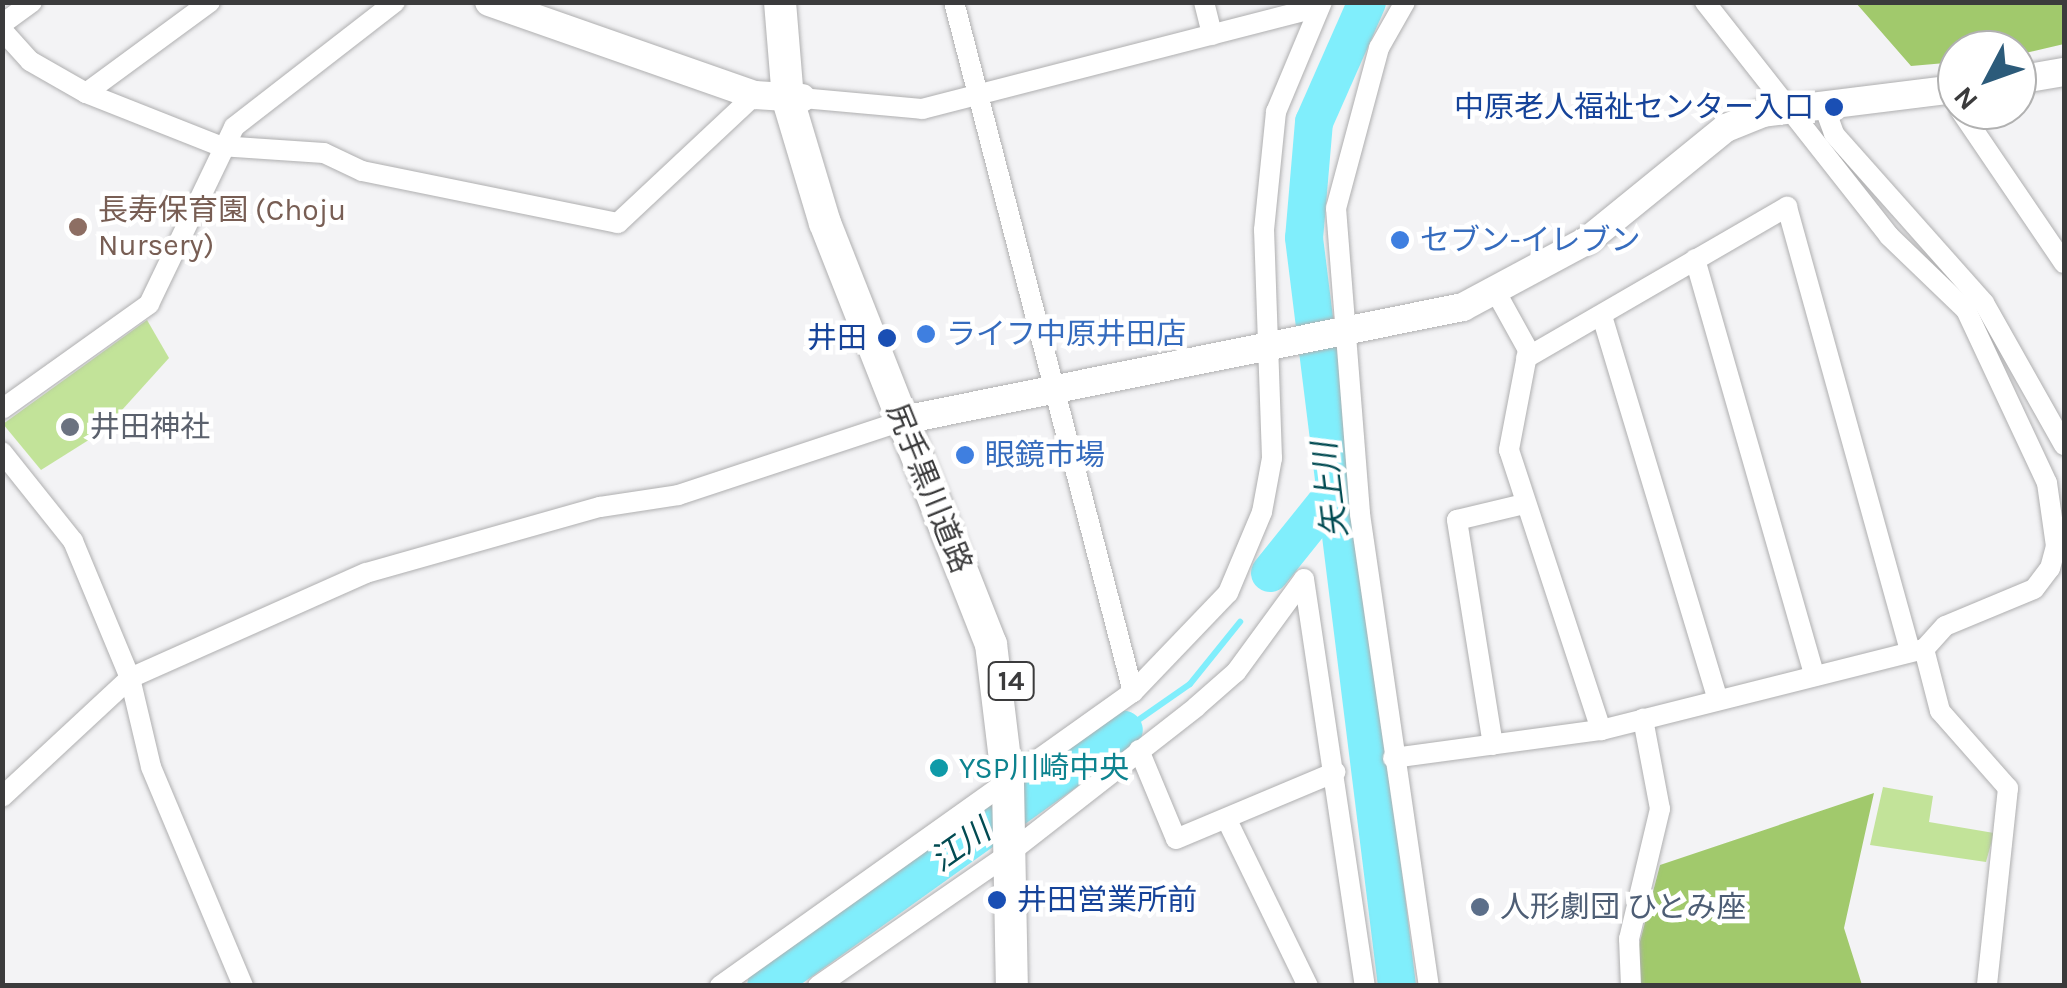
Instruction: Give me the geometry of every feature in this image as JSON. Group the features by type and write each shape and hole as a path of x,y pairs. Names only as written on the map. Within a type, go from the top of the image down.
{"main road":[{"name":"尻手黒川道路","path":"780,2 782,98 843,246 907,419 1002,637 1015,780 1012,986"},
{"name":"尻手黒川道路","path":"782,98 794,2"},
{"name":"尻手黒川道路","path":"1016,848 1025,986"}],"street":[{"path":"32,2 2,27 30,61 86,93 220,146 324,153 362,171 618,223 782,98"},
{"path":"86,93 210,2"},
{"path":"2,409 148,304 220,146 395,2"},
{"path":"490,2 782,98 922,108 1320,5"},
{"path":"954,2 1059,390 1133,692"},
{"path":"1204,2 1212,36"},
{"path":"1405,2 1379,48 1348,144 1336,208 1340,334 1393,758 1429,986"},
{"path":"1393,758 1601,730 1917,650 1944,626 2034,589 2050,568 2056,546 2047,483 1966,310 1889,236 1705,2"},
{"path":"720,986 1015,780 1133,692 1219,607 1246,564 1272,458 1272,347 1264,230 1276,112 1320,5"},
{"path":"2,797 130,678 415,556 678,495 907,419 1340,334 1497,294 1588,240 1726,128 1788,110 1937,100"},
{"path":"1824,106 1834,134 1984,303 2064,445"},
{"path":"1976,130 2064,263"},
{"path":"1526,358 1787,207 1917,650 1940,712 2008,788 1987,986"},
{"path":"1695,258 1814,675"},
{"path":"1497,294 1526,358 1509,450 1601,730"},
{"path":"1602,316 1718,700"},
{"path":"2,452 59,512 130,678 151,766 243,986"},
{"path":"1493,744 1457,520 1524,504"},
{"path":"818,986 1016,848 1236,672 1304,578 1365,986"},
{"path":"1631,986 1629,939 1660,809 1643,720"},
{"path":"1140,750 1176,839 1336,772"},
{"path":"1228,820 1308,986"}],"green space":[{"path":"1856,3 2064,3 2064,44 2037,50 2037,30 1937,30 1937,64 1911,66"},
{"path":"147,320 169,358 103,431 41,470 3,424"},
{"path":"1883,787 1933,796 1929,822 1994,833 1986,862 1870,845"},
{"path":"1874,793 1844,928 1862,985 1641,985 1632,972 1660,865"}],"waterway":[{"name":"矢上川","path":"1367,2 1314,122 1304,238 1397,986"},
{"name":"江川","path":"1270,573 1330,498"},
{"name":"江川","path":"1124,730 1190,684 1240,622"},
{"name":"江川","path":"766,986 1124,730"}],"place":[{"name":"中原老人福祉センター入口","path":"1834,107"},
{"name":"長寿保育園 (Choju Nursery)","path":"78,227"},
{"name":"セブン-イレブン","path":"1400,240"},
{"name":"ライフ中原井田店","path":"926,334"},
{"name":"井田","path":"887,338"},
{"name":"井田神社","path":"70,427"},
{"name":"眼鏡市場","path":"965,455"},
{"name":"YSP川崎中央","path":"939,768"},
{"name":"井田営業所前","path":"997,900"},
{"name":"人形劇団 ひとみ座","path":"1480,907"}]}
